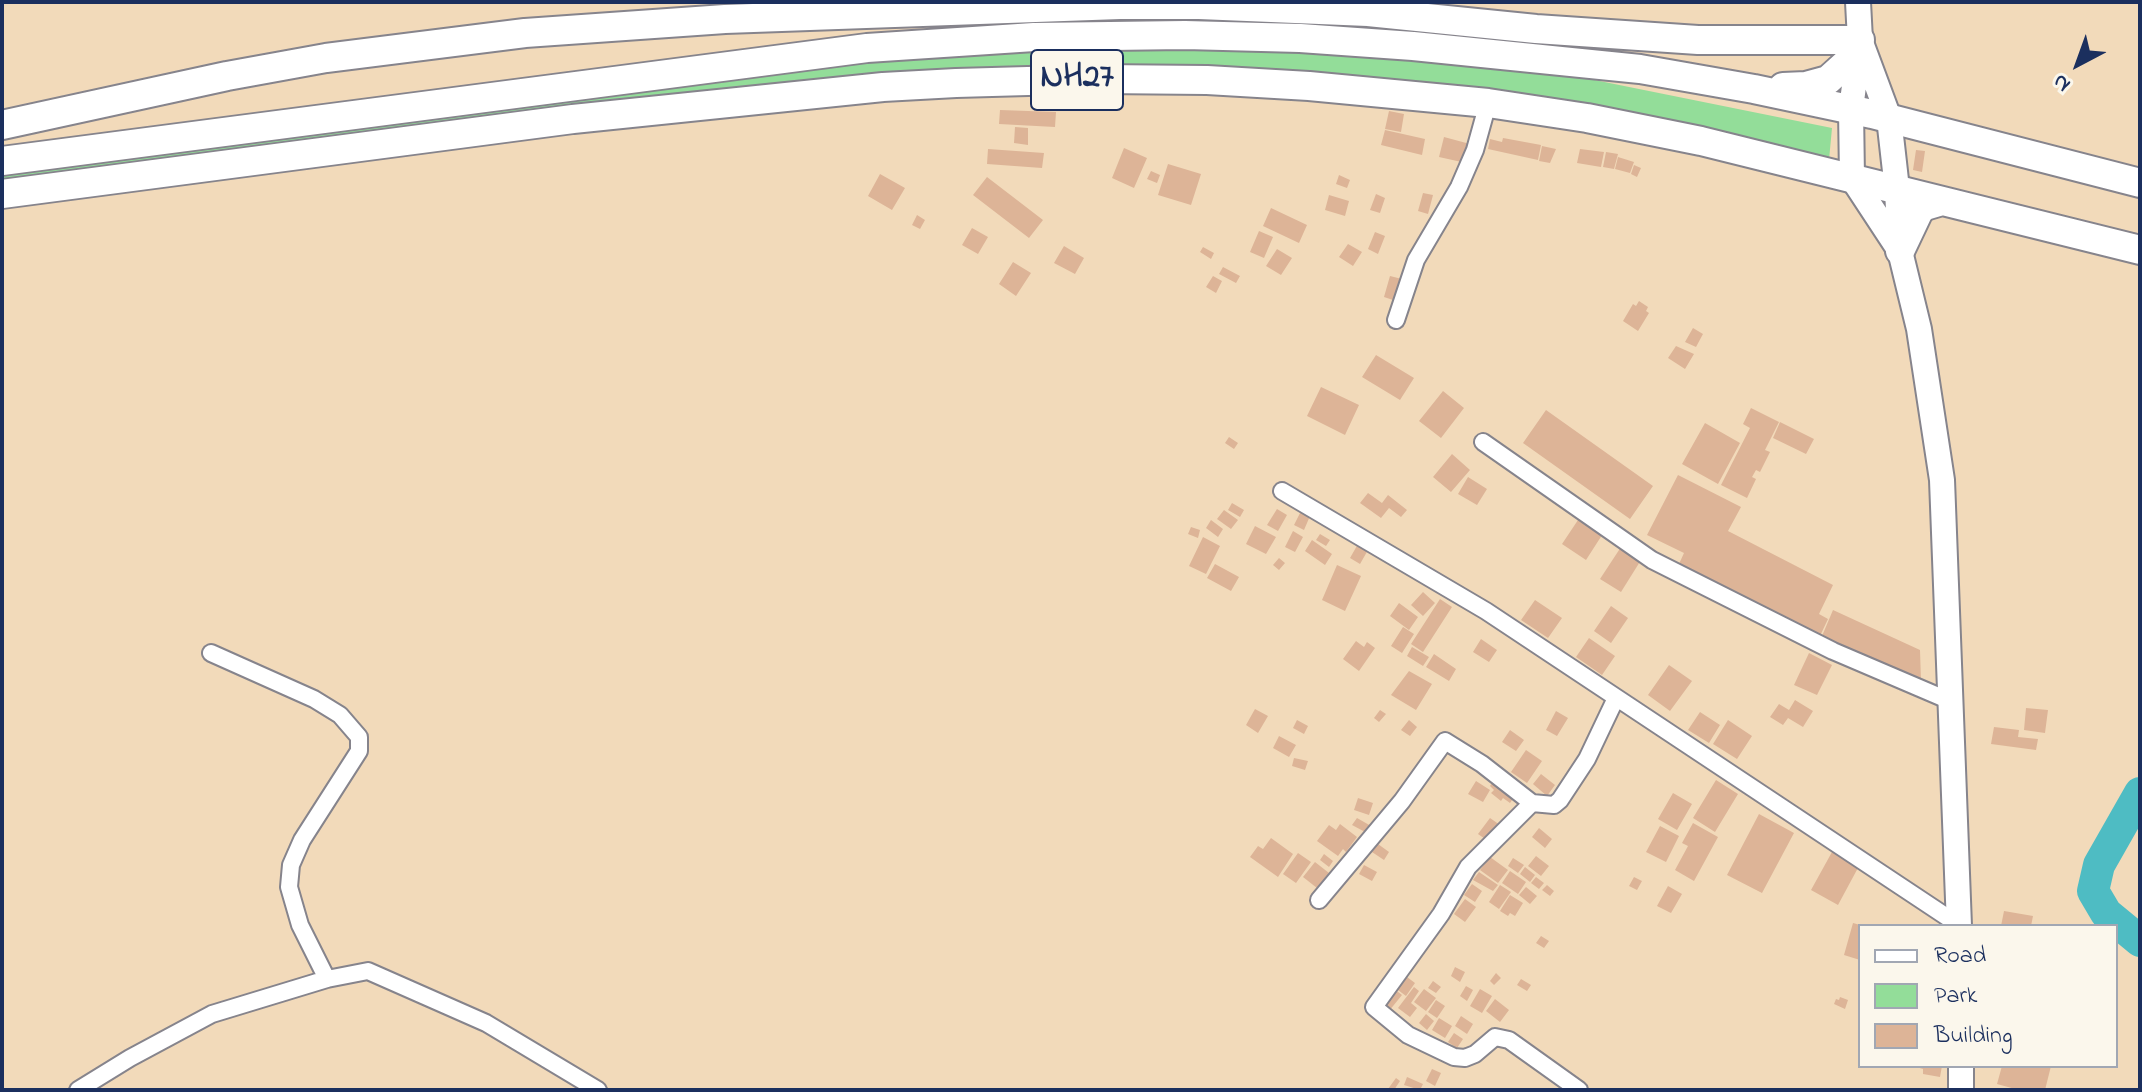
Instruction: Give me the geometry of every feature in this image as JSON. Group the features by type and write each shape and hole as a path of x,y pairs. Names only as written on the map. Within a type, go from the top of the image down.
{"highway":[{"path":"2,125 129,95 326,58 525,33 725,19 1199,5 1368,12 1617,36 1860,40 1849,61 1828,80 1806,86 1754,89"},
{"name":"NH27","path":"2,161 821,53 1034,37 1202,35 1386,44 1640,69 1851,109 2140,183"},
{"name":"NH27","path":"2,194 573,119 883,87 956,83 1207,80 1488,103 1587,118 1701,141 2140,250"},
{"path":"1900,251 1919,211 1942,201"}],"main road":[{"path":"1858,2 1860,40 1851,109 1852,178 1900,251"},
{"path":"1860,40 1889,118 1900,251 1919,329 1942,480 1959,924"},
{"path":"1961,1068 1961,1090"}],"street":[{"path":"1396,320 1416,260 1459,187 1475,150 1488,103"},
{"path":"1483,442 1652,560 1833,651 1950,701"},
{"path":"1282,491 1486,611 1957,924"},
{"path":"211,653 314,699 340,715 359,737 359,751 302,840 291,865 289,887 300,925 327,979"},
{"path":"1319,900 1402,801 1445,741 1482,764 1532,803 1547,806 1560,800 1587,759 1616,698"},
{"path":"1532,803 1468,867 1441,914 1374,1007 1408,1035 1454,1057 1465,1058 1475,1054 1495,1037 1509,1040 1579,1090"},
{"path":"78,1090 212,1014 327,979 368,971 486,1023 598,1090"}],"green space":[{"path":"1087,45 1233,45 1545,70 1832,128 1829,160 1088,67 2,184 2,169 851,58"}],"building":[{"path":"1000,110 1056,112 1055,127 999,124"},
{"path":"1389,111 1404,114 1401,132 1385,129"},
{"path":"1015,127 1028,128 1028,145 1014,143"},
{"path":"1385,130 1425,139 1422,155 1381,145"},
{"path":"1444,137 1470,144 1466,163 1439,157"},
{"path":"1503,138 1541,145 1538,160 1488,149 1490,139 1502,142"},
{"path":"1542,146 1556,149 1550,163 1539,161"},
{"path":"1124,148 1147,158 1134,188 1112,178"},
{"path":"988,149 1044,153 1042,168 987,164"},
{"path":"1580,149 1604,152 1601,167 1577,163"},
{"path":"1916,150 1925,151 1922,172 1913,170"},
{"path":"1606,152 1618,154 1614,169 1603,167"},
{"path":"1618,157 1634,162 1630,173 1615,169"},
{"path":"1168,164 1201,174 1191,205 1158,195"},
{"path":"1634,165 1641,168 1637,177 1631,174"},
{"path":"1151,171 1160,175 1157,183 1147,179"},
{"path":"880,174 905,188 892,210 868,196"},
{"path":"1339,175 1350,180 1347,188 1336,184"},
{"path":"987,177 1043,220 1029,238 973,195"},
{"path":"1423,193 1433,195 1428,214 1418,211"},
{"path":"1376,194 1385,198 1380,213 1370,210"},
{"path":"1329,195 1349,201 1345,216 1325,210"},
{"path":"1271,208 1307,225 1299,243 1263,226"},
{"path":"917,215 925,220 920,229 912,225"},
{"path":"972,228 988,237 978,254 962,245"},
{"path":"1259,231 1273,237 1264,258 1250,252"},
{"path":"1375,232 1385,236 1378,254 1368,249"},
{"path":"1348,244 1362,252 1353,266 1339,257"},
{"path":"1064,246 1084,258 1075,274 1054,263"},
{"path":"1203,247 1214,253 1211,259 1200,252"},
{"path":"1277,249 1292,258 1281,275 1266,266"},
{"path":"1013,262 1031,273 1016,296 999,284"},
{"path":"1223,267 1240,276 1236,283 1219,274"},
{"path":"1213,276 1222,281 1216,293 1206,287"},
{"path":"1390,276 1402,279 1396,301 1384,297"},
{"path":"1639,301 1648,307 1646,311 1649,313 1638,331 1623,321 1633,304 1636,306"},
{"path":"1693,328 1703,334 1696,347 1685,342"},
{"path":"1676,346 1694,354 1685,369 1668,358"},
{"path":"1376,355 1414,378 1400,400 1362,377"},
{"path":"1321,387 1359,405 1345,435 1307,416"},
{"path":"1443,391 1464,408 1441,438 1419,421"},
{"path":"1751,408 1779,422 1765,450 1770,452 1760,472 1756,470 1752,477 1756,479 1747,498 1721,485 1750,428 1743,424"},
{"path":"1546,410 1653,486 1630,519 1523,443"},
{"path":"1780,422 1814,439 1806,454 1773,438"},
{"path":"1705,423 1740,443 1718,484 1682,464"},
{"path":"1229,437 1238,443 1234,449 1225,443"},
{"path":"1452,454 1470,470 1451,492 1433,477"},
{"path":"1678,475 1741,507 1728,531 1833,585 1819,614 1828,619 1820,636 1679,564 1684,553 1647,535"},
{"path":"1468,477 1487,489 1477,505 1458,494"},
{"path":"1368,493 1382,503 1388,495 1407,510 1401,517 1389,508 1381,518 1360,503"},
{"path":"1232,503 1244,510 1240,517 1228,510"},
{"path":"1277,509 1287,515 1278,531 1267,525"},
{"path":"1224,510 1238,520 1231,529 1217,519"},
{"path":"1301,511 1310,516 1304,530 1294,525"},
{"path":"1580,517 1604,532 1586,560 1562,544"},
{"path":"1211,520 1223,529 1218,537 1206,528"},
{"path":"1255,526 1276,537 1266,554 1246,544"},
{"path":"1191,527 1200,530 1198,538 1188,534"},
{"path":"1293,531 1303,537 1295,552 1285,547"},
{"path":"1320,534 1330,540 1326,546 1316,540"},
{"path":"1203,537 1220,546 1206,574 1189,566"},
{"path":"1312,540 1332,554 1325,565 1305,551"},
{"path":"1358,544 1368,550 1360,564 1350,558"},
{"path":"1621,547 1641,560 1621,592 1600,579"},
{"path":"1279,558 1285,563 1279,570 1273,565"},
{"path":"1215,564 1239,577 1231,591 1207,578"},
{"path":"1337,565 1361,576 1345,611 1322,600"},
{"path":"1423,592 1435,603 1423,616 1411,605"},
{"path":"1440,599 1452,607 1423,652 1411,644"},
{"path":"1535,600 1562,618 1548,638 1521,620"},
{"path":"1399,603 1418,617 1409,630 1390,616"},
{"path":"1611,606 1628,618 1611,643 1594,631"},
{"path":"1833,610 1920,650 1921,682 1822,636"},
{"path":"1403,627 1414,634 1402,653 1391,646"},
{"path":"1589,638 1615,656 1602,675 1576,657"},
{"path":"1481,639 1497,650 1489,662 1473,652"},
{"path":"1356,641 1364,647 1367,642 1375,648 1359,671 1343,659"},
{"path":"1412,647 1429,657 1423,666 1407,656"},
{"path":"1809,653 1832,665 1817,695 1794,685"},
{"path":"1434,654 1456,669 1449,681 1426,667"},
{"path":"1669,665 1692,681 1670,711 1648,695"},
{"path":"1409,671 1432,684 1416,710 1391,695"},
{"path":"1795,700 1813,711 1803,727 1788,718 1783,725 1770,717 1779,704 1789,710"},
{"path":"2026,708 2048,710 2045,733 2024,730"},
{"path":"1255,709 1268,716 1258,733 1246,725"},
{"path":"1380,710 1386,714 1379,722 1374,718"},
{"path":"1556,711 1568,718 1557,736 1546,730"},
{"path":"1700,712 1720,725 1709,743 1688,730"},
{"path":"1297,720 1308,726 1304,734 1293,728"},
{"path":"1409,720 1417,727 1410,736 1401,730"},
{"path":"1728,720 1752,736 1737,759 1713,744"},
{"path":"1994,727 2019,730 2018,737 2038,739 2036,750 1991,744"},
{"path":"1510,730 1524,740 1516,751 1502,742"},
{"path":"1279,736 1296,745 1289,757 1273,748"},
{"path":"1526,750 1542,761 1527,783 1511,772"},
{"path":"1294,758 1308,761 1305,770 1292,766"},
{"path":"1541,774 1555,785 1547,796 1533,784"},
{"path":"1494,780 1515,796 1510,803 1503,798 1501,801 1491,793 1494,790 1490,786"},
{"path":"1716,780 1738,794 1715,832 1693,818"},
{"path":"1476,781 1490,790 1483,802 1468,794"},
{"path":"1673,793 1692,804 1677,830 1658,819"},
{"path":"1358,798 1373,803 1369,815 1354,810"},
{"path":"1759,814 1794,833 1762,893 1727,875"},
{"path":"1357,818 1371,826 1367,833 1352,825"},
{"path":"1490,818 1500,825 1488,841 1478,834"},
{"path":"1693,823 1718,837 1694,881 1675,870 1688,846 1682,843"},
{"path":"1340,824 1357,837 1346,852 1343,849 1338,856 1317,841 1329,825 1336,830"},
{"path":"1660,826 1679,836 1666,862 1646,852"},
{"path":"1539,828 1552,839 1545,848 1532,837"},
{"path":"1271,838 1293,854 1278,877 1250,857 1258,846 1263,849"},
{"path":"1378,844 1389,852 1384,860 1372,852"},
{"path":"1832,852 1859,866 1838,905 1811,890"},
{"path":"1298,853 1311,862 1296,883 1283,874"},
{"path":"1324,854 1333,861 1329,867 1320,860"},
{"path":"1536,856 1549,866 1541,876 1528,866"},
{"path":"1490,857 1508,870 1498,883 1480,870"},
{"path":"1513,858 1524,865 1518,873 1508,866"},
{"path":"1315,862 1329,873 1317,888 1303,877"},
{"path":"1364,865 1377,872 1372,881 1359,874"},
{"path":"1525,867 1535,875 1530,882 1520,874"},
{"path":"1510,871 1526,882 1518,894 1502,883"},
{"path":"1479,872 1498,885 1493,891 1473,880"},
{"path":"1536,877 1544,883 1539,889 1531,883"},
{"path":"1634,877 1642,881 1637,890 1629,886"},
{"path":"1472,884 1482,891 1475,902 1464,895"},
{"path":"1500,885 1511,892 1499,909 1489,902"},
{"path":"1547,885 1554,891 1550,896 1542,890"},
{"path":"1668,886 1682,894 1671,913 1657,906"},
{"path":"1526,887 1537,896 1530,904 1519,895"},
{"path":"1510,895 1523,903 1515,916 1500,911"},
{"path":"1465,899 1476,907 1465,922 1454,914"},
{"path":"2004,911 2033,916 2031,924 2001,924"},
{"path":"1853,923 1858,924 1858,959 1844,955"},
{"path":"1541,936 1549,941 1544,948 1536,943"},
{"path":"1455,967 1465,972 1460,982 1451,976"},
{"path":"1496,973 1501,978 1494,985 1490,981"},
{"path":"1403,974 1415,983 1406,996 1394,987"},
{"path":"1521,979 1531,985 1527,991 1517,985"},
{"path":"1433,981 1441,987 1436,993 1428,988"},
{"path":"1466,986 1473,990 1467,1001 1460,996"},
{"path":"1414,987 1419,991 1411,1003 1417,1008 1410,1017 1398,1008"},
{"path":"1393,988 1402,995 1389,1011 1380,1004"},
{"path":"1424,989 1436,998 1426,1011 1414,1002"},
{"path":"1480,989 1492,996 1482,1013 1470,1006"},
{"path":"1840,997 1848,1000 1845,1009 1834,1004"},
{"path":"1495,999 1509,1010 1500,1022 1486,1011"},
{"path":"1436,1000 1445,1006 1437,1018 1428,1012"},
{"path":"1426,1014 1434,1021 1427,1030 1419,1023"},
{"path":"1461,1016 1473,1024 1467,1034 1455,1026"},
{"path":"1439,1018 1452,1026 1445,1038 1432,1030"},
{"path":"1454,1033 1463,1039 1457,1048 1448,1042"},
{"path":"1920,1068 1942,1068 1940,1077 1923,1074 1923,1069"},
{"path":"2001,1068 2050,1068 2045,1090 2019,1090 1997,1084"},
{"path":"1432,1069 1441,1073 1435,1086 1426,1081"},
{"path":"1407,1077 1423,1084 1420,1090 1404,1085"},
{"path":"1396,1078 1400,1081 1394,1090 1388,1089"}],"waterway":[{"path":"2140,793 2099,865 2093,891 2106,913 2140,941"}]}
